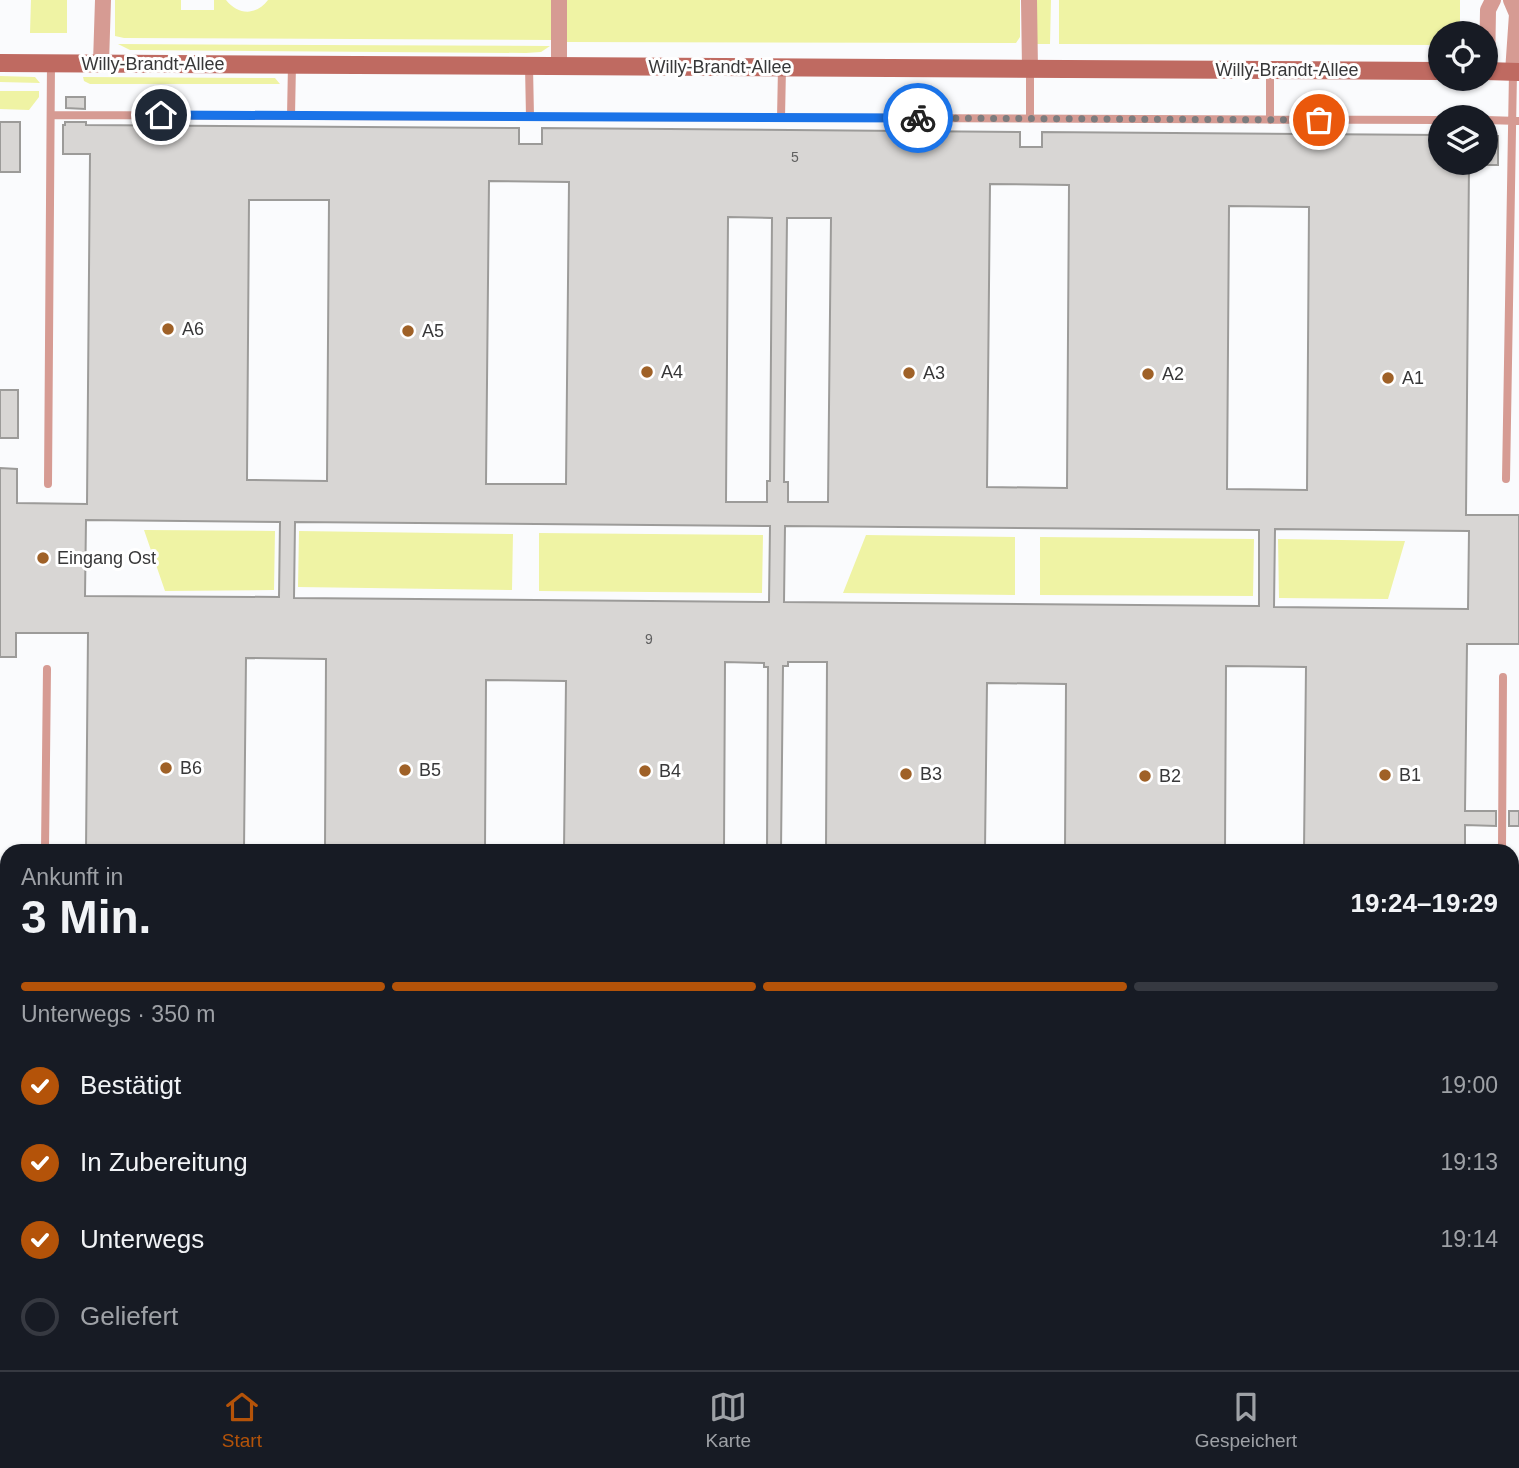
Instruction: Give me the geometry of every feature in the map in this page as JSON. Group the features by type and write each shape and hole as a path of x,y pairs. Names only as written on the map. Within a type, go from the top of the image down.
{"main road":[{"name":"Willy-Brandt-Allee","path":"0,63 1428,71"},
{"path":"1498,71 1516,72"}],"street":[{"path":"101,63 103,0"},
{"path":"559,0 559,66"},
{"path":"1029,0 1030,69"},
{"path":"1488,21 1488,10 1493,0"},
{"path":"1511,0 1517,14 1516,72"}],"lane":[{"path":"48,484 51,63"},
{"path":"291,116 292,64"},
{"path":"529,66 530,117"},
{"path":"781,118 782,68"},
{"path":"1030,69 1030,119"},
{"path":"1270,71 1270,120"},
{"path":"1507,479 1516,72"},
{"path":"51,115 1428,120"},
{"path":"45,844 47,669"},
{"path":"1502,844 1503,677"}],"green space":[{"path":"31,0 67,0 67,33 30,33"},
{"path":"115,0 181,0 181,10 214,10 214,0 226,0 236,9 247,12 258,9 268,0 552,0 552,40 124,38 115,36"},
{"path":"567,0 1020,0 1020,37 1016,43 567,42"},
{"path":"1036,0 1051,0 1050,44 1036,44"},
{"path":"1059,0 1460,0 1460,21 1428,21 1428,45 1059,44"},
{"path":"118,44 550,46 541,52 526,53 130,50"},
{"path":"0,76 35,77 40,83 0,82"},
{"path":"83,77 275,78 280,84 90,84 84,81"},
{"path":"0,91 39,91 39,97 29,110 0,109"},
{"path":"144,530 275,531 274,590 165,591"},
{"path":"299,531 513,534 512,590 298,587"},
{"path":"539,533 763,535 762,593 539,591"},
{"path":"866,535 1015,537 1015,595 843,593"},
{"path":"1040,537 1254,539 1253,596 1040,595"},
{"path":"1278,539 1405,541 1388,599 1279,598"}],"building":[{"path":"66,97 85,97 85,109 66,108"},
{"path":"0,122 20,122 20,172 0,172"},
{"path":"65,122 86,122 86,125 519,128 519,144 542,144 542,128 1020,132 1020,147 1042,147 1042,132 1428,135 1428,175 1469,175 1466,515 1519,515 1519,644 1467,644 1465,811 1496,811 1496,826 1465,825 1465,844 1304,844 1306,667 1226,666 1225,844 1065,844 1066,684 987,683 985,844 826,844 827,662 788,662 788,666 783,666 781,844 767,844 768,667 764,667 764,663 725,662 724,844 564,844 566,681 486,680 485,844 325,844 326,659 246,658 244,844 86,844 88,633 16,633 16,657 0,657 0,468 17,469 17,503 87,504 90,154 63,154","holes":["489,181 569,182 566,484 486,484","990,184 1069,185 1067,488 987,487","249,200 329,200 327,481 247,480","1229,206 1309,207 1307,490 1227,489","728,217 772,218 770,481 767,481 767,502 726,502","787,218 831,218 828,502 788,502 788,482 784,482","86,520 280,522 279,597 85,596","295,522 770,526 769,602 294,598","785,526 1259,530 1259,606 784,602","1275,529 1469,531 1468,609 1274,607"]},
{"path":"0,390 18,390 18,438 0,438"},
{"path":"1509,811 1519,811 1519,826 1509,826"}],"way so far":[{"path":"918,118 1319,120"}],"place":[{"name":"A6","path":"168,329"},
{"name":"A5","path":"408,331"},
{"name":"A4","path":"647,372"},
{"name":"A3","path":"909,373"},
{"name":"A2","path":"1148,374"},
{"name":"A1","path":"1388,378"},
{"name":"Eingang Ost","path":"43,558"},
{"name":"B6","path":"166,768"},
{"name":"B5","path":"405,770"},
{"name":"B4","path":"645,771"},
{"name":"B3","path":"906,774"},
{"name":"B1","path":"1385,775"},
{"name":"B2","path":"1145,776"}],"route":[{"path":"161,115 918,118"}]}
